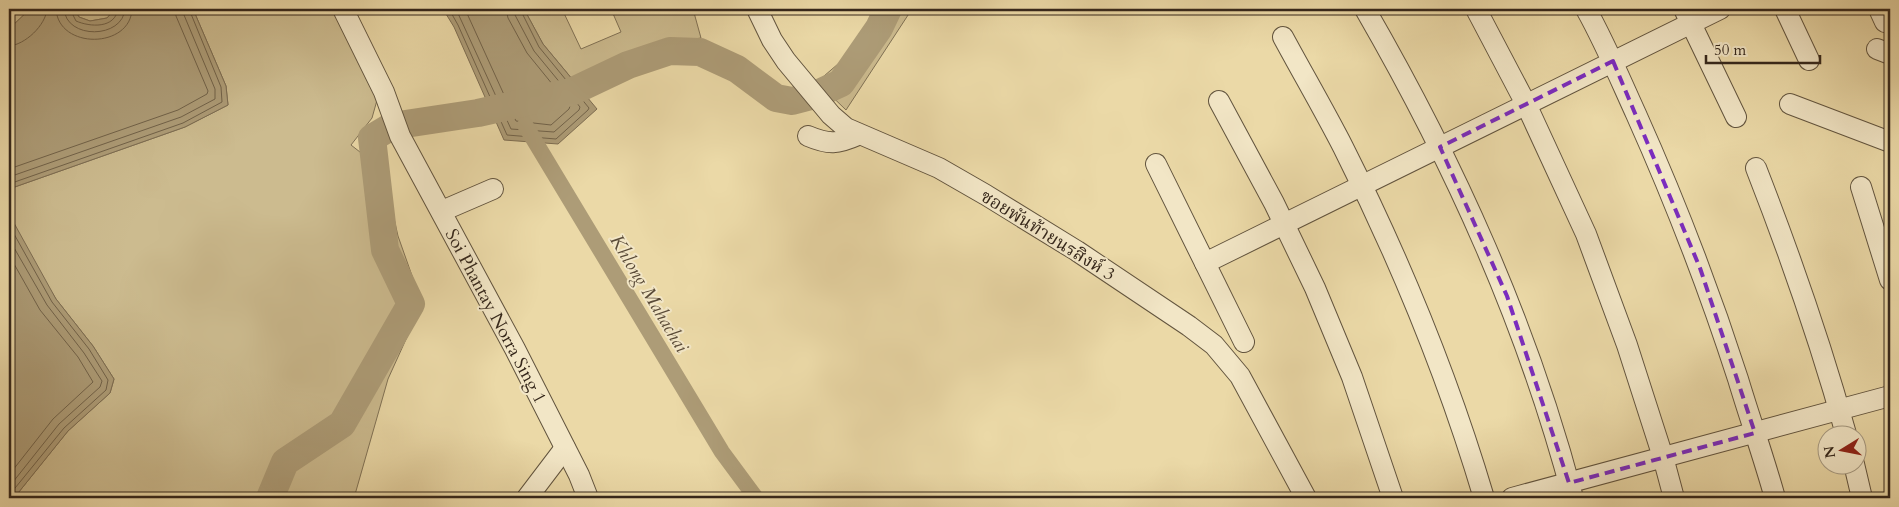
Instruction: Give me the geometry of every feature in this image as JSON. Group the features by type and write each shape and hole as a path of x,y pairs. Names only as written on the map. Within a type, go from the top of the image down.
{"street":[{"name":"Soi Phantay Norra Sing 1","path":"343,9 384,92 400,136 515,349 579,474 588,498"},
{"name":"ซอยพันท้ายนรสิงห์ 3","path":"757,9 772,40 805,85 831,115 846,128 858,135 939,168 986,195 1077,251 1214,344 1240,376 1306,498"},
{"path":"1365,9 1440,147 1507,296 1550,419 1571,491"},
{"path":"1476,9 1526,104 1586,234 1627,344 1674,498"},
{"path":"1586,9 1613,62 1650,145 1700,268 1775,498"},
{"path":"1205,263 1613,62 1688,16 1720,9"},
{"path":"1785,9 1809,60"},
{"path":"1688,16 1736,117"},
{"path":"1283,38 1342,146 1418,308 1468,443 1484,498"},
{"path":"1219,102 1284,224 1315,288 1352,377 1393,498"},
{"path":"1790,104 1890,142"},
{"path":"808,136 821,142 831,143 842,142 858,135"},
{"path":"1156,164 1244,342"},
{"path":"1756,168 1800,286 1843,424"},
{"path":"1861,187 1890,280"},
{"path":"442,211 492,189"},
{"path":"1512,498 1571,491 1663,458 1890,396"},
{"path":"527,498 565,448"},
{"path":"1856,474 1862,498"}],"highlighted area":[{"path":"1613,61 1700,268 1755,433 1569,483 1507,296 1440,147"}],"shaded area":[{"path":"9,9 30,9 9,29"},
{"path":"74,9 115,9 107,18 90,21 79,17"},
{"path":"193,9 338,9 379,93 372,118 351,145 383,170 398,236 422,304 388,379 354,498 14,498 68,431 110,393 114,379 93,346 56,299 31,258 9,214 9,189 185,127 228,105 226,86"},
{"path":"524,9 562,9 581,49 621,32 611,9 693,9 701,38 636,49 573,80 543,44"},
{"path":"878,9 912,9 846,110 817,82 852,52"}],"water":[{"path":"30,9 74,9 79,17 90,21 107,18 115,9 193,9 226,86 228,105 185,127 9,189 9,29"},
{"path":"443,9 524,9 543,44 597,109 558,144 504,140 454,27"},
{"path":"9,214 56,299 93,346 114,379 110,393 68,431 14,498 9,498"}],"waterway":[{"path":"270,498 285,462 342,424 411,304 385,250 372,138 392,126 478,113 571,92 628,65 670,51 700,52 737,69 776,98 792,101 815,95 841,83 879,28 888,9"},
{"name":"Khlong Mahachai","path":"525,125 722,452 756,498"}]}
